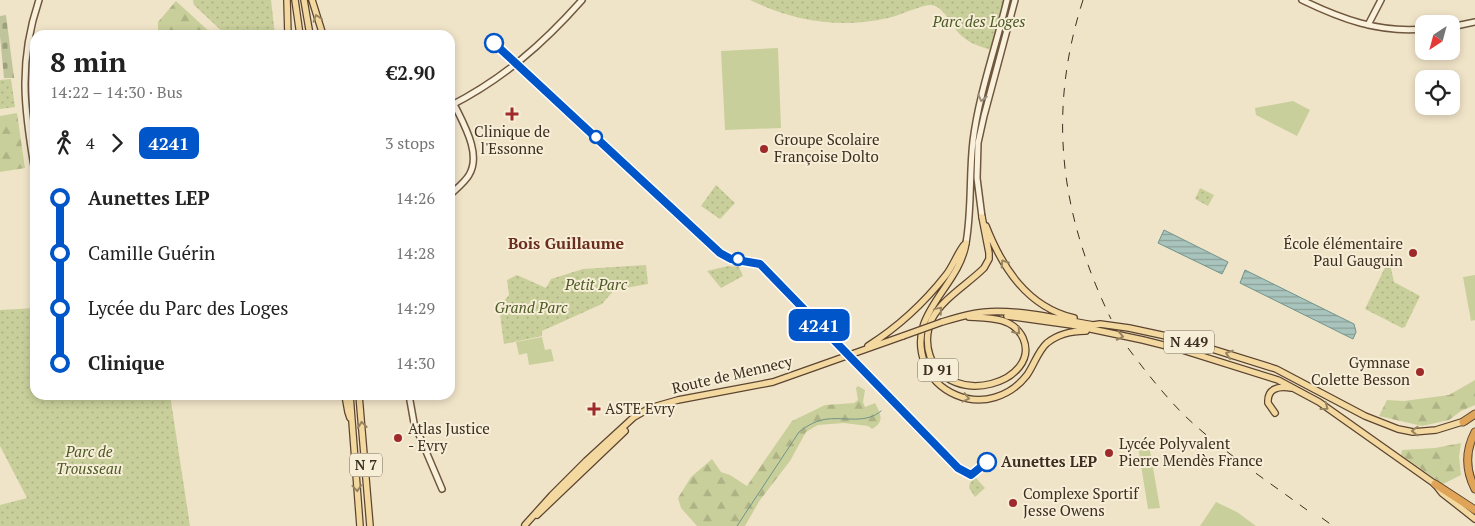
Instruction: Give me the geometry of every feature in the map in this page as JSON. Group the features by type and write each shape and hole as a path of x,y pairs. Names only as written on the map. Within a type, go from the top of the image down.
{"highway":[{"path":"1463,422 1475,415"},
{"path":"1475,432 1469,448 1468,463 1470,478 1475,489"},
{"name":"N 449","path":"1435,484 1475,510"}],"main road":[{"path":"32,30 39,0"},
{"path":"287,0 288,30"},
{"path":"295,0 299,30"},
{"path":"304,0 309,30"},
{"path":"312,0 321,30"},
{"path":"455,103 517,64 540,45 582,0"},
{"name":"D 91","path":"861,351 894,328 921,303 947,274 966,243 970,211 974,133 1007,0"},
{"name":"D 91","path":"861,351 904,336 942,322 970,316 994,318 1008,322 1018,330 1024,341 1023,359 1013,373 1000,381 976,387 958,384 940,372 928,352 927,336 932,320 940,307 979,273 987,263 989,253 977,178 978,143 1015,0"},
{"path":"1302,0 1326,12 1353,22 1395,29 1415,29"},
{"path":"1368,25 1381,0"},
{"path":"1460,24 1475,22"},
{"path":"30,36 24,84 30,141"},
{"path":"455,111 471,145 474,158 473,167 468,177 455,190"},
{"name":"N 449","path":"982,217 1000,259 1022,289 1048,309 1059,314 1180,339 1276,369 1372,420 1398,429 1413,432 1428,431 1463,422"},
{"name":"N 449","path":"966,243 961,259 930,308 921,334 921,350 931,376 940,386 954,394 969,399 988,399 1000,396 1018,385 1046,344 1054,338 1075,331 1096,331 1179,349 1278,380 1298,389 1435,484"},
{"path":"970,316 999,312 1028,314 1093,325 1100,324"},
{"path":"970,316 1028,318 1096,331"},
{"name":"Route de Mennecy","path":"525,526 632,424 665,403 773,382 861,351"},
{"path":"1275,414 1269,407 1268,400 1273,390 1280,387 1298,389"},
{"path":"346,400 352,422"},
{"name":"N 7","path":"350,400 360,526"},
{"name":"N 7","path":"360,400 370,526"},
{"path":"410,400 414,423 442,489"},
{"path":"1435,484 1442,493 1475,518"}],"green space":[{"path":"193,0 271,0 274,30 221,30 194,5"},
{"name":"Parc des Loges","path":"750,0 1007,0 994,51 966,40 941,10 931,5 888,18 852,23 835,23 800,18"},
{"path":"176,1 208,30 158,30 158,22"},
{"path":"6,15 14,78 4,78 0,16"},
{"path":"778,48 781,128 725,130 721,51"},
{"path":"11,79 15,107 0,109 0,80"},
{"path":"1293,101 1310,110 1297,136 1256,115 1255,108"},
{"path":"17,113 25,168 0,172 0,116"},
{"path":"716,185 735,203 720,219 701,206"},
{"path":"1200,188 1214,195 1208,206 1195,199"},
{"path":"1389,259 1394,282 1420,296 1405,327 1402,328 1365,309"},
{"path":"646,265 648,284 614,290 602,304 542,331 542,336 504,344 499,307 509,295 507,280 517,275 546,288 551,279 583,269"},
{"path":"728,266 739,267 743,276 721,288 707,271"},
{"path":"1475,275 1475,320 1471,321 1463,277"},
{"name":"Parc de Trousseau","path":"30,308 30,400 171,400 190,526 0,526 0,505 27,498 0,446 0,310"},
{"path":"542,337 545,350 551,349 554,361 529,365 527,353 519,355 516,342"},
{"path":"1475,380 1475,405 1461,411 1449,420 1422,426 1379,416 1387,400 1404,401 1449,395"},
{"path":"858,386 865,390 863,402 865,407 875,403 881,418 879,424 872,429 868,426 844,423 818,425 806,432 790,461 760,500 745,526 697,526 681,508 678,498 691,477 712,459 721,472 730,475 747,486 792,421 825,405 854,403 858,400 856,388"},
{"path":"1148,439 1160,508 1148,509 1137,440"},
{"path":"1461,443 1459,457 1461,475 1443,484 1401,455 1402,450 1435,448"},
{"path":"975,477 985,488 975,497 969,488 970,483"},
{"path":"1216,502 1237,512 1256,526 1200,526"}],"water":[{"path":"1164,230 1228,262 1222,274 1158,243"},
{"path":"1245,270 1354,324 1356,332 1353,339 1240,283"}],"waterway":[{"path":"737,526 799,432 820,420 862,419 881,411"}],"railway":[{"path":"1083,0 1072,42 1065,82 1064,162 1070,201 1080,241 1111,319"},
{"path":"1128,348 1148,375 1199,429 1244,465 1307,510"},
{"path":"1322,518 1333,526"}],"bus line":[{"name":"4241","path":"494,43 720,253 727,258 748,260 760,264 958,468 971,475 987,462"}],"place":[{"name":"Clinique de l'Essonne","path":"512,114"},
{"name":"Groupe Scolaire Françoise Dolto","path":"764,149"},
{"name":"École élémentaire Paul Gauguin","path":"1413,253"},
{"name":"Gymnase Colette Besson","path":"1420,372"},
{"name":"ASTE Evry","path":"594,409"},
{"name":"Atlas Justice - Evry","path":"398,438"},
{"name":"Lycée Polyvalent Pierre Mendès France","path":"1109,453"},
{"name":"Aunettes LEP","path":"987,462"},
{"name":"Complexe Sportif Jesse Owens","path":"1013,503"}],"district":[{"name":"Bois Guillaume","path":"566,243"}],"park label":[{"name":"Petit Parc","path":"596,285"},
{"name":"Grand Parc","path":"531,308"}]}
